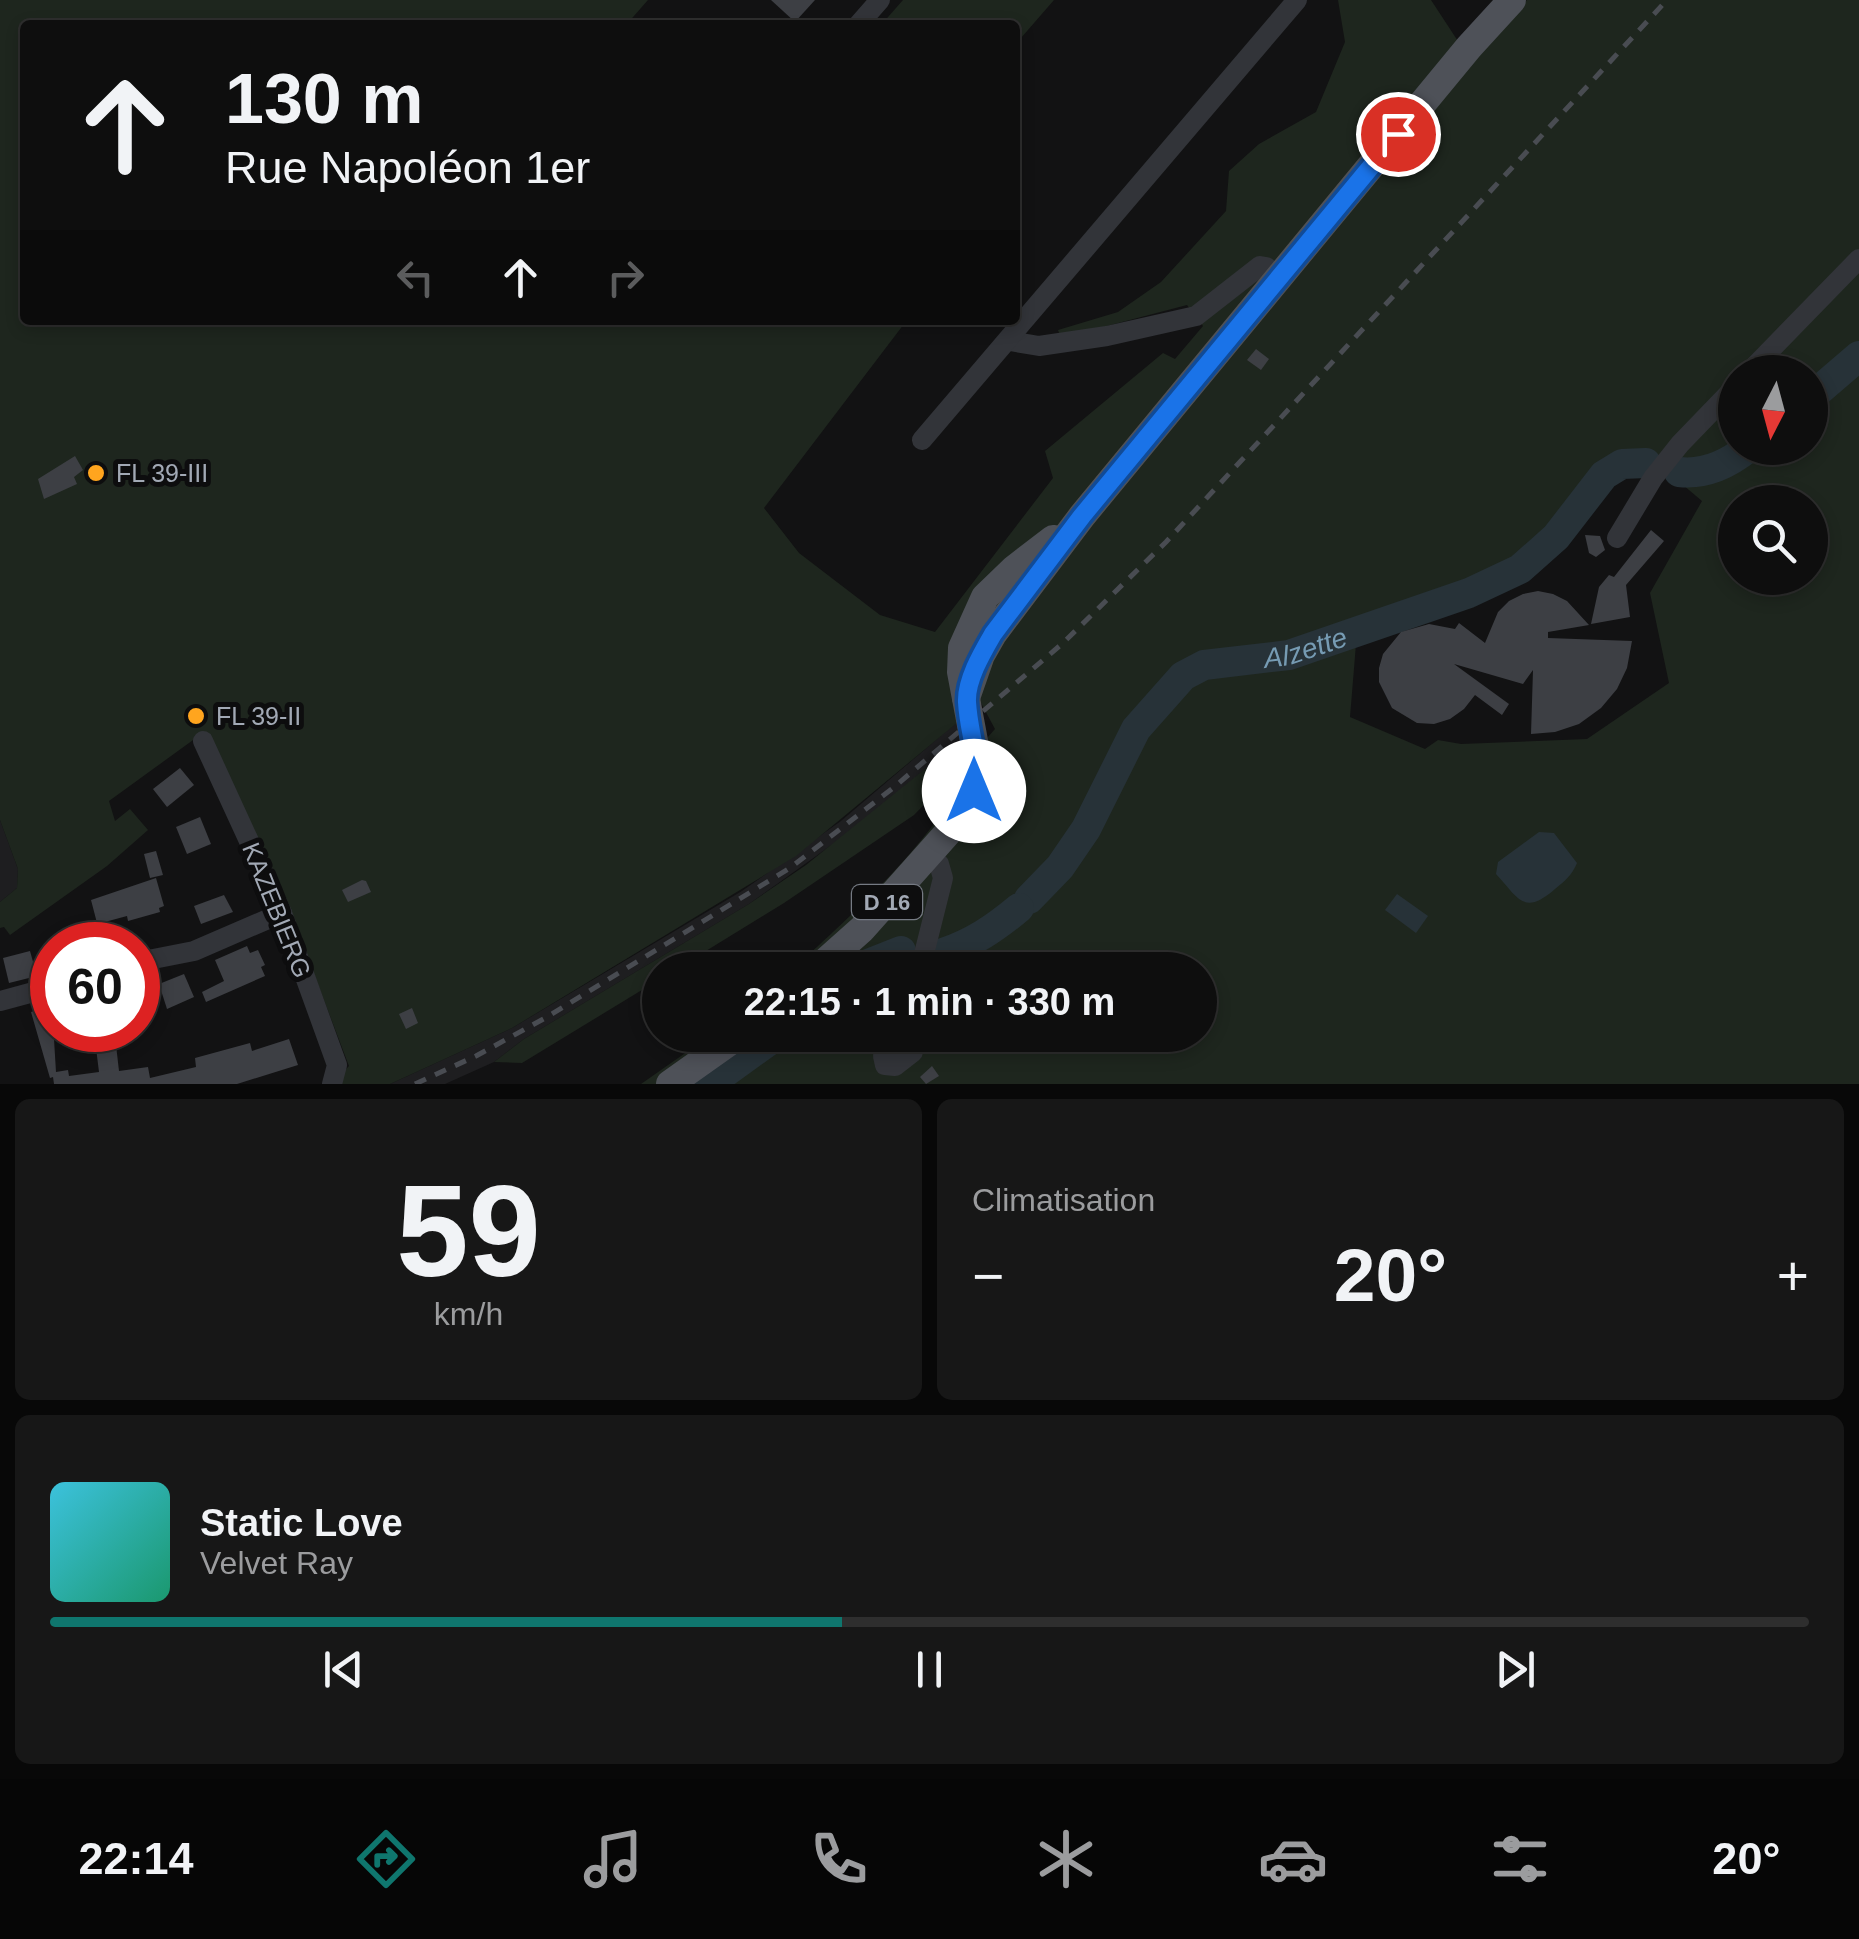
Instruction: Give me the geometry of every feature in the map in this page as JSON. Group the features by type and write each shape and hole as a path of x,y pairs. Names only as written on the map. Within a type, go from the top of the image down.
{"main road":[{"name":"D 16","path":"837,952 862,930 929,855 956,822 974,791 978,762 961,672 962,648 985,597 1082,516 1512,0"},
{"path":"670,1084 715,1052"}],"street":[{"path":"862,20 880,0"},
{"path":"922,440 1297,0"},
{"path":"1767,355 1859,260"},
{"path":"1010,341 1039,346 1196,316 1260,266 1280,277"},
{"path":"1616,538 1680,444 1718,405"},
{"name":"KAZEBIERG","path":"204,741 282,913 337,1065 332,1084"},
{"path":"924,952 943,878 939,864 929,855"},
{"path":"160,958 194,951 282,913"},
{"path":"0,1000 30,992"},
{"path":"884,1052 886,1064 895,1066 914,1052"}],"shaded area":[{"path":"0,0 648,0 630,20 20,20 20,325 903,325 764,508 799,553 880,615 935,632 1053,478 1045,451 1163,353 1175,359 1203,326 1187,305 1061,338 1058,330 1118,312 1161,282 1226,211 1229,171 1259,144 1316,112 1345,42 1338,0 1431,0 1471,61 1527,0 1859,0 1859,1084 641,1084 687,1052 1217,1052 1217,952 811,952 864,903 918,844 956,789 963,765 914,815 784,903 704,952 669,952 806,865 961,740 966,762 995,729 981,703 796,856 512,1028 390,1084 332,1084 349,1066 289,908 200,735 109,801 115,821 130,809 148,830 107,866 10,935 4,927 0,928 0,902 17,888 18,869 0,820","holes":["1646,463 1678,472 1676,479 1702,501 1650,593 1669,683 1587,739 1461,744 1438,740 1425,749 1350,717 1357,632 1469,593 1520,569 1556,537 1604,475 1622,464"]},
{"path":"903,0 1054,0 1020,39 1020,20 885,20"},
{"path":"957,722 961,740 851,831 749,904 669,952 642,952 642,968 524,1039 494,1062 445,1084 390,1084 512,1028 742,891 841,821"},
{"path":"0,820 18,869 17,888 0,902"},
{"path":"1539,832 1554,833 1577,863 1559,886 1529,903 1517,897 1496,874 1498,862"},
{"path":"1397,894 1428,916 1416,933 1385,910"},
{"path":"642,968 642,990 522,1063 494,1062 524,1039"}],"building":[{"path":"771,0 815,0 797,20"},
{"path":"1256,349 1269,359 1261,370 1247,360"},
{"path":"75,456 83,470 74,477 77,484 44,499 38,479"},
{"path":"1651,530 1664,541 1626,585 1630,617 1591,624 1599,587 1609,575 1614,577"},
{"path":"1585,535 1600,536 1605,550 1596,557 1589,553"},
{"path":"1538,591 1567,601 1589,625 1548,632 1548,638 1632,641 1627,668 1617,689 1601,708 1579,724 1531,734 1533,670 1523,684 1454,664 1509,704 1502,715 1475,695 1450,719 1434,724 1417,723 1392,708 1379,682 1379,668 1383,654 1401,632 1429,624 1455,629 1459,623 1485,643 1498,612 1509,601"},
{"path":"180,768 194,785 167,807 153,789"},
{"path":"200,817 211,844 187,854 176,827"},
{"path":"156,851 163,875 150,878 144,854"},
{"path":"156,878 164,906 159,908 160,912 128,921 127,916 97,922 91,900"},
{"path":"362,880 371,892 348,902 342,890"},
{"path":"224,895 233,912 201,924 194,906"},
{"path":"247,946 250,953 258,950 265,976 206,1002 202,992 224,981 215,960"},
{"path":"30,951 30,978 9,983 3,958"},
{"path":"184,974 194,997 167,1009 160,984"},
{"path":"412,1008 418,1023 406,1029 399,1014"},
{"path":"289,1039 298,1065 237,1084 54,1084 53,1077 50,1078 43,1052 55,1052 56,1072 68,1070 69,1076 99,1072 96,1052 117,1052 119,1071 148,1067 150,1078 196,1067 195,1058 250,1043 252,1051"},
{"path":"932,1066 939,1076 926,1084 920,1077"}],"waterway":[{"name":"Alzette","path":"1828,383 1859,356"},
{"name":"Alzette","path":"1029,899 1060,867 1086,829 1136,729 1183,676 1204,665 1289,655 1469,593 1520,569 1556,537 1604,475 1622,464 1646,463"},
{"name":"Alzette","path":"1679,472 1698,472 1720,465"},
{"name":"Alzette","path":"946,952 983,934 1019,908"},
{"name":"Alzette","path":"709,1084 753,1052"}],"railway":[{"path":"415,1084 547,1017 790,868 893,788 1063,643 1166,542 1667,0"}],"place":[{"name":"FL 39-III","path":"96,473"},
{"name":"FL 39-II","path":"196,716"}],"route":[{"path":"974,791 978,762 966,698 981,654 993,634 1082,516 1398,134"}]}
